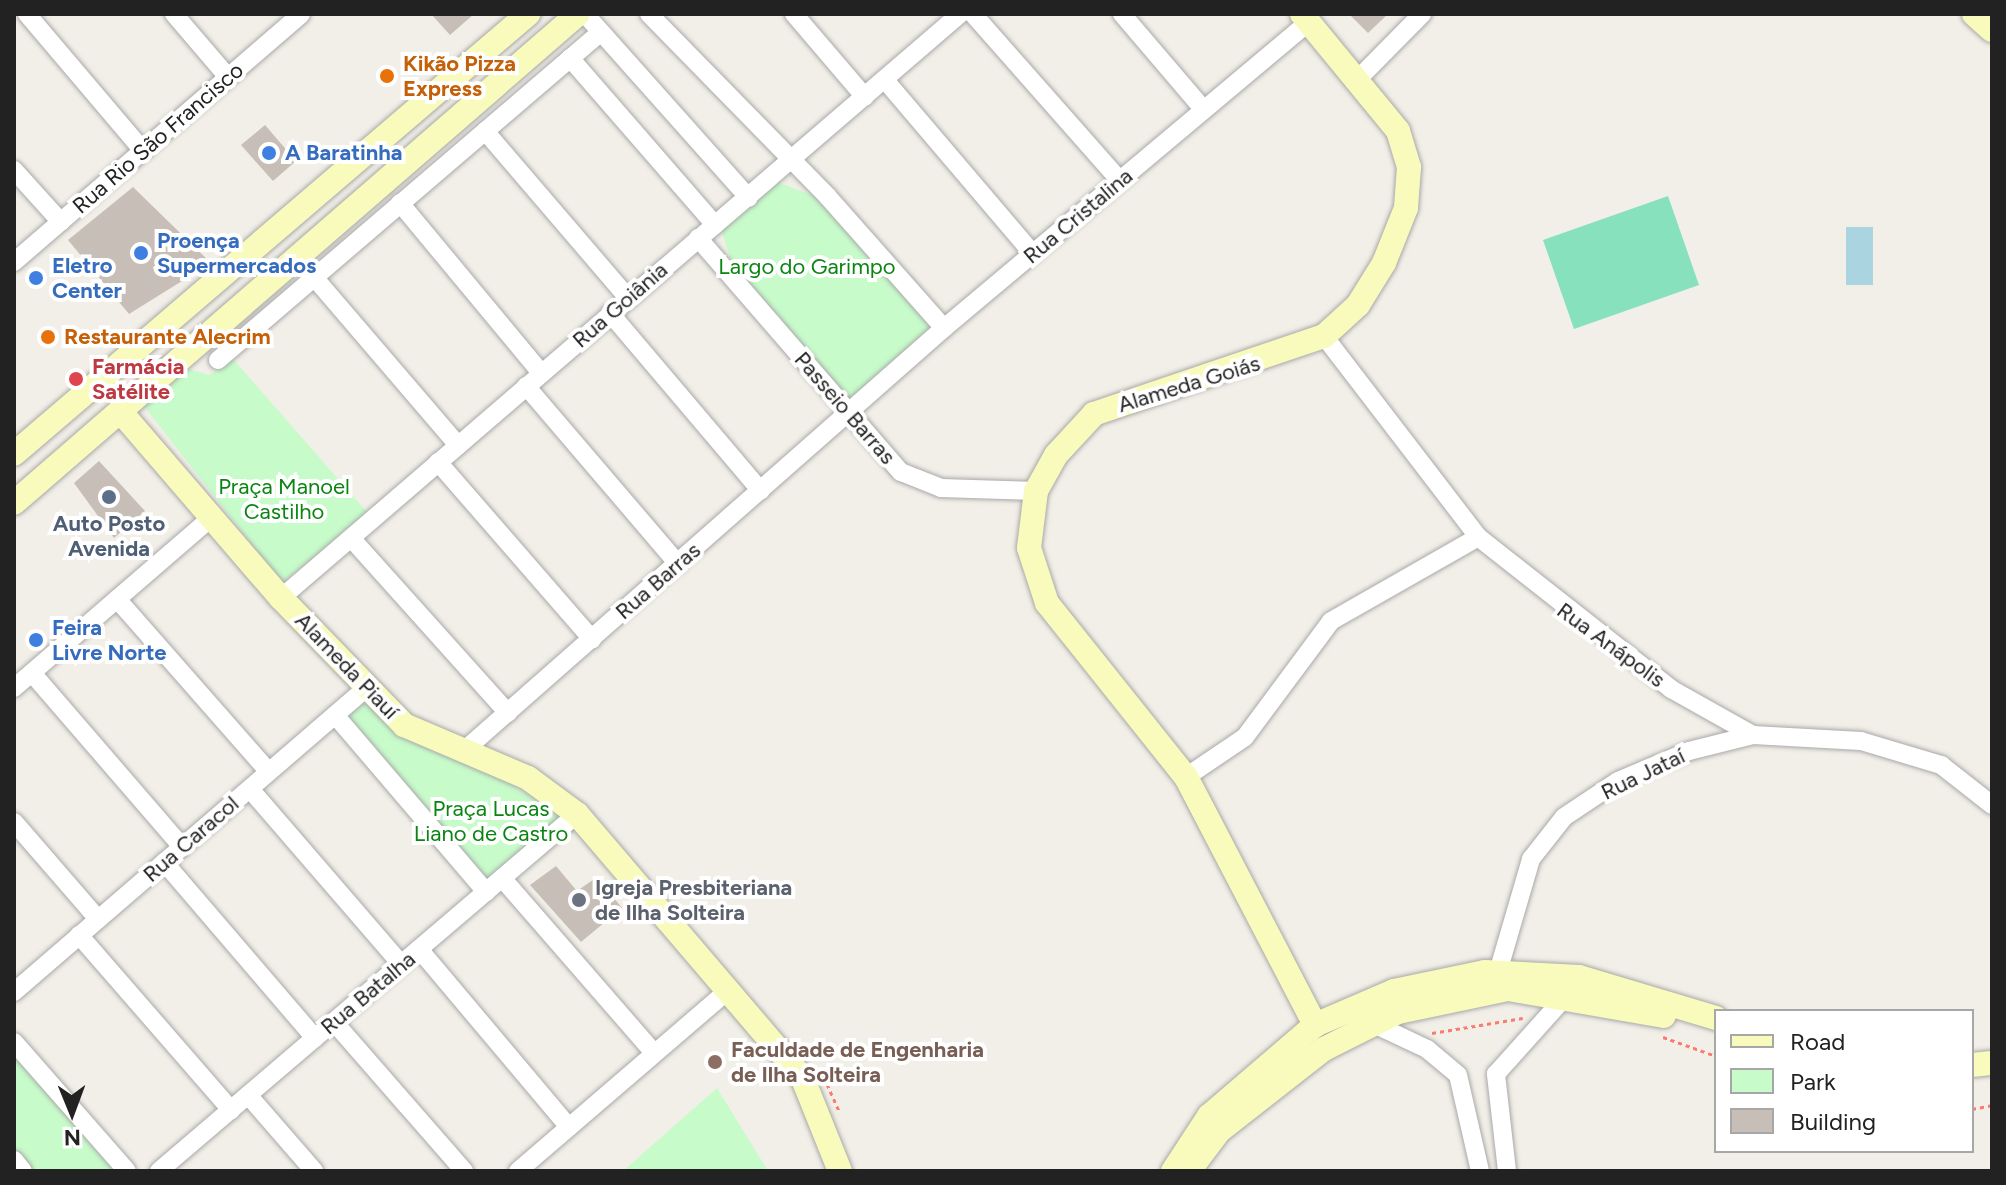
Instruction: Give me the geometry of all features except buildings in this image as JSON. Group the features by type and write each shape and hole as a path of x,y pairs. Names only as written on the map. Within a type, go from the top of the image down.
{"street":[{"path":"27,14 143,151"},
{"path":"174,14 228,77"},
{"name":"Rua Rio São Francisco","path":"14,262 301,14"},
{"path":"14,454 528,14"},
{"path":"14,503 578,14"},
{"path":"585,14 749,198"},
{"path":"649,14 788,164 828,197 944,328"},
{"path":"794,14 865,97"},
{"path":"973,14 1120,181"},
{"path":"1122,14 1204,110"},
{"path":"1357,80 1422,14"},
{"path":"1974,14 1992,30"},
{"name":"Rua Goiânia","path":"281,598 610,313 749,198 885,80 951,17"},
{"name":"Rua Cristalina","path":"850,414 944,328 1204,110 1306,18"},
{"name":"Alameda Goiás","path":"1306,18 1398,131 1409,167 1406,208 1358,305 1324,336 1094,414 1056,455 1036,491 1029,548 1047,603 1186,777 1315,1025"},
{"path":"218,360 601,32"},
{"path":"570,58 715,225"},
{"path":"885,80 1033,254"},
{"path":"485,131 628,298"},
{"path":"14,170 61,222"},
{"path":"400,203 541,373"},
{"name":"Passeio Barras","path":"698,238 901,472 941,488 1036,491"},
{"path":"313,276 458,445"},
{"path":"610,313 761,491"},
{"name":"Rua Anápolis","path":"1324,336 1478,537 1671,689 1753,735 1861,741 1941,765 1992,805"},
{"path":"526,386 678,564"},
{"name":"Alameda Piauí","path":"120,411 281,598 404,725 467,748 528,778 577,814 803,1079 840,1171"},
{"name":"Rua Barras","path":"467,748 850,414"},
{"path":"438,462 592,639"},
{"path":"14,688 212,517"},
{"path":"1186,777 1245,737 1331,621 1414,567 1478,537"},
{"path":"351,538 508,713"},
{"path":"117,599 269,772"},
{"path":"32,673 182,847"},
{"name":"Rua Caracol","path":"14,992 367,687"},
{"path":"335,715 486,892"},
{"name":"Rua Jataí","path":"1498,972 1531,859 1564,817 1618,781 1689,751 1753,735"},
{"path":"250,789 401,964"},
{"name":"Rua Batalha","path":"159,1171 577,814"},
{"path":"14,822 98,919"},
{"path":"164,862 315,1038"},
{"path":"502,878 654,1053"},
{"path":"79,935 231,1110"},
{"path":"419,949 569,1127"},
{"path":"1173,1171 1209,1116 1315,1025 1394,991 1498,972 1579,977 1714,1017"},
{"path":"1189,1171 1219,1131 1324,1049 1374,1024 1489,990 1567,995 1714,1031"},
{"path":"518,1171 726,992"},
{"path":"1507,1171 1496,1074 1567,995"},
{"path":"334,1022 464,1171"},
{"path":"1374,1024 1427,1049 1458,1075 1480,1171"},
{"path":"14,1042 127,1171"},
{"path":"248,1095 314,1171"},
{"path":"1467,1105 1497,1101"},
{"path":"14,1160 23,1171"}],"green space":[{"name":"Largo do Garimpo","path":"777,182 826,200 936,329 849,402 734,271 721,229"},
{"path":"1668,196 1699,285 1574,329 1543,240"},
{"name":"Praça Manoel Castilho","path":"233,359 368,513 282,583 143,405 185,368 209,375"},
{"name":"Praça Lucas Liano de Castro","path":"364,700 401,737 484,768 563,816 486,880 344,718"},
{"path":"14,1050 120,1171 31,1171 14,1151"},
{"path":"717,1088 768,1171 623,1171"}],"water":[{"path":"1846,227 1873,227 1873,285 1846,285"}],"place":[{"name":"Kikão Pizza Express","path":"387,76"},
{"name":"A Baratinha","path":"269,153"},
{"name":"Proença Supermercados","path":"141,253"},
{"name":"Eletro Center","path":"36,278"},
{"name":"Restaurante Alecrim","path":"48,337"},
{"name":"Farmácia Satélite","path":"76,379"},
{"name":"Auto Posto Avenida","path":"109,497"},
{"name":"Feira Livre Norte","path":"36,640"},
{"name":"Igreja Presbiteriana de Ilha Solteira","path":"579,900"},
{"name":"Faculdade de Engenharia de Ilha Solteira","path":"715,1062"}]}
